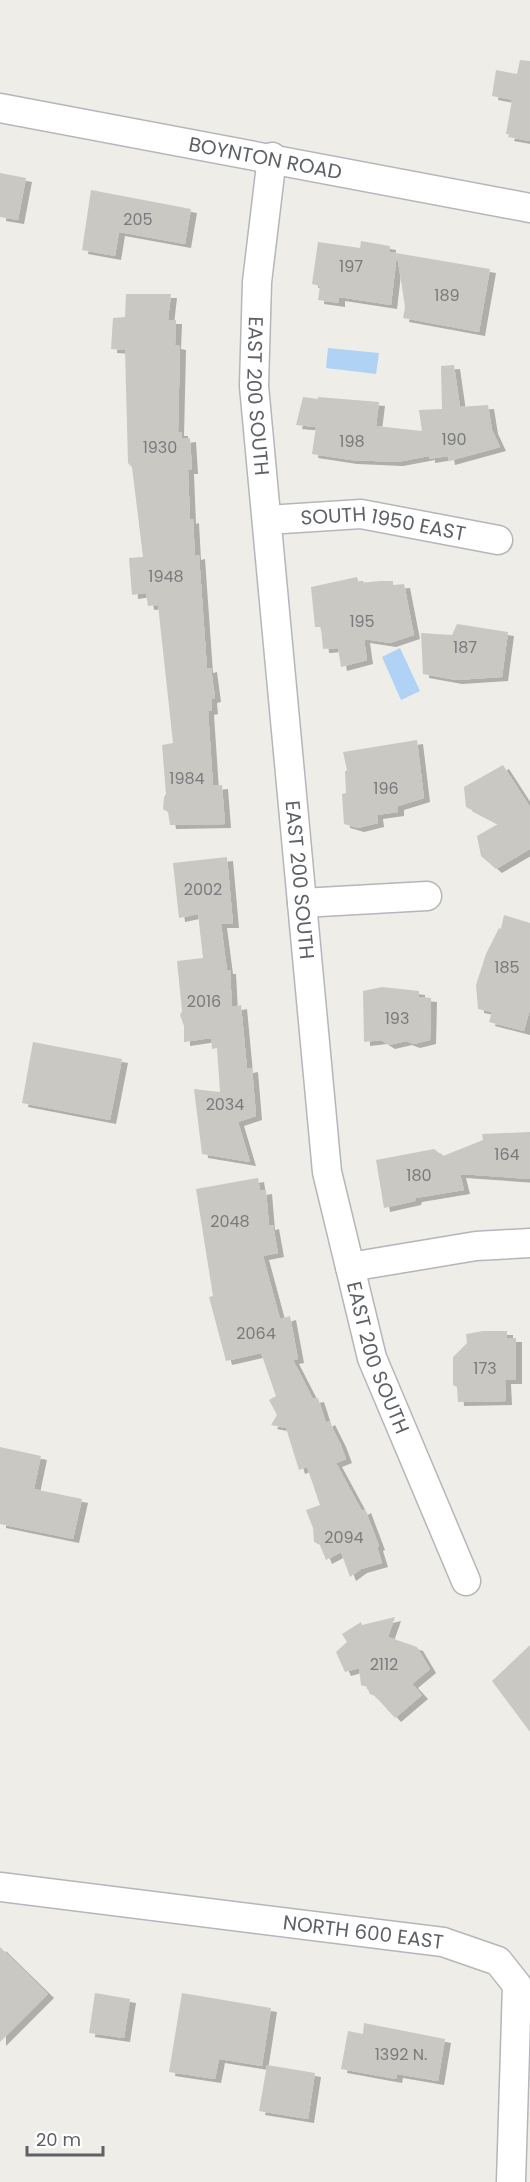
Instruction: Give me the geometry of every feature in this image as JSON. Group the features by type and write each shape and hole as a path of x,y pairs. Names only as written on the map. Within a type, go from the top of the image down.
{"street":[{"name":"BOYNTON ROAD","path":"0,108 272,157 530,208"},
{"name":"EAST 200 SOUTH","path":"272,157 257,282 254,386 327,1172 372,1358 466,1581"},
{"name":"SOUTH 1950 EAST","path":"267,520 361,514 498,540"},
{"path":"302,903 427,896"},
{"path":"350,1267 476,1245 530,1243"},
{"name":"NORTH 600 EAST","path":"0,1887 443,1942 498,1961 517,1985 511,2182"}],"water":[{"path":"328,348 379,353 376,374 326,368"},
{"path":"400,648 420,691 401,700 382,657"}],"building":[{"path":"520,60 530,61 530,141 508,137 509,134 506,134 512,100 492,96 496,70 517,74"},
{"path":"0,173 26,178 18,220 0,217"},
{"path":"91,190 191,209 185,244 119,232 115,256 82,250"},
{"path":"361,241 390,246 390,252 490,269 479,332 403,318 405,307 397,254 391,305 339,297 339,303 318,300 320,286 312,284 318,242 360,248"},
{"path":"126,294 171,294 168,320 176,320 175,345 180,346 178,432 182,432 182,439 190,438 192,470 188,470 190,520 193,519 195,556 199,555 207,669 211,668 215,698 211,699 212,710 208,711 213,786 222,785 225,824 170,825 168,812 163,809 166,794 162,745 173,743 158,605 148,606 146,593 132,595 129,558 143,557 132,467 128,463 125,350 111,349 113,318 125,317"},
{"path":"454,365 460,407 488,405 492,430 500,447 449,461 448,456 429,459 429,456 397,462 351,460 312,454 316,427 296,425 303,397 318,399 318,397 379,402 376,426 422,431 419,410 442,409 441,366"},
{"path":"357,577 359,583 393,581 393,585 404,584 414,635 390,643 364,639 367,660 341,667 338,648 323,649 321,627 315,627 311,587"},
{"path":"457,624 508,632 502,677 456,680 423,674 421,633 452,635"},
{"path":"417,740 424,798 398,806 398,812 377,815 378,823 358,828 344,824 342,794 346,793 345,772 347,770 343,752"},
{"path":"503,765 530,807 530,849 496,869 481,856 477,836 498,824 466,807 464,787"},
{"path":"227,857 233,924 221,924 227,970 230,970 232,1007 241,1005 247,1069 252,1068 256,1116 238,1122 250,1162 202,1154 194,1089 220,1092 217,1048 212,1049 211,1038 184,1042 184,1026 180,1015 182,1011 177,961 203,958 198,914 179,918 173,863"},
{"path":"504,915 530,923 530,1009 524,1031 489,1022 492,1012 478,1009 476,985 486,954 499,928 501,929"},
{"path":"382,987 419,991 419,997 431,998 430,1040 414,1044 406,1041 389,1045 381,1040 364,1042 363,991"},
{"path":"33,1042 122,1059 110,1120 22,1103"},
{"path":"530,1132 530,1179 460,1174 464,1190 416,1198 415,1201 384,1208 376,1160 434,1149 443,1156 483,1140 482,1134"},
{"path":"258,1178 260,1191 266,1190 269,1226 273,1225 278,1253 263,1256 280,1319 290,1316 298,1359 293,1360 313,1399 318,1398 326,1423 329,1421 340,1443 346,1459 336,1463 362,1511 365,1509 379,1546 377,1547 382,1563 361,1569 350,1577 341,1552 326,1560 320,1545 314,1542 313,1528 306,1510 320,1505 307,1467 299,1470 286,1428 271,1425 277,1415 269,1400 276,1396 261,1353 226,1361 209,1297 213,1296 196,1189"},
{"path":"507,1331 507,1338 516,1338 516,1380 505,1380 506,1401 458,1402 457,1387 453,1385 453,1357 467,1343 466,1334"},
{"path":"0,1447 41,1456 34,1489 82,1499 73,1539 0,1524"},
{"path":"395,1617 388,1637 417,1647 430,1669 412,1684 422,1695 395,1718 375,1696 370,1694 367,1687 361,1685 359,1668 345,1672 336,1652 347,1642 342,1634 361,1622 362,1625"},
{"path":"530,1645 530,1732 492,1681"},
{"path":"0,1947 48,1994 0,2042"},
{"path":"95,1993 130,1999 124,2038 89,2033"},
{"path":"182,1993 271,2008 262,2066 219,2059 215,2079 169,2072"},
{"path":"364,2023 445,2039 438,2081 397,2074 396,2079 341,2069 348,2031 363,2034"},
{"path":"267,2065 315,2073 308,2119 259,2111"}]}
